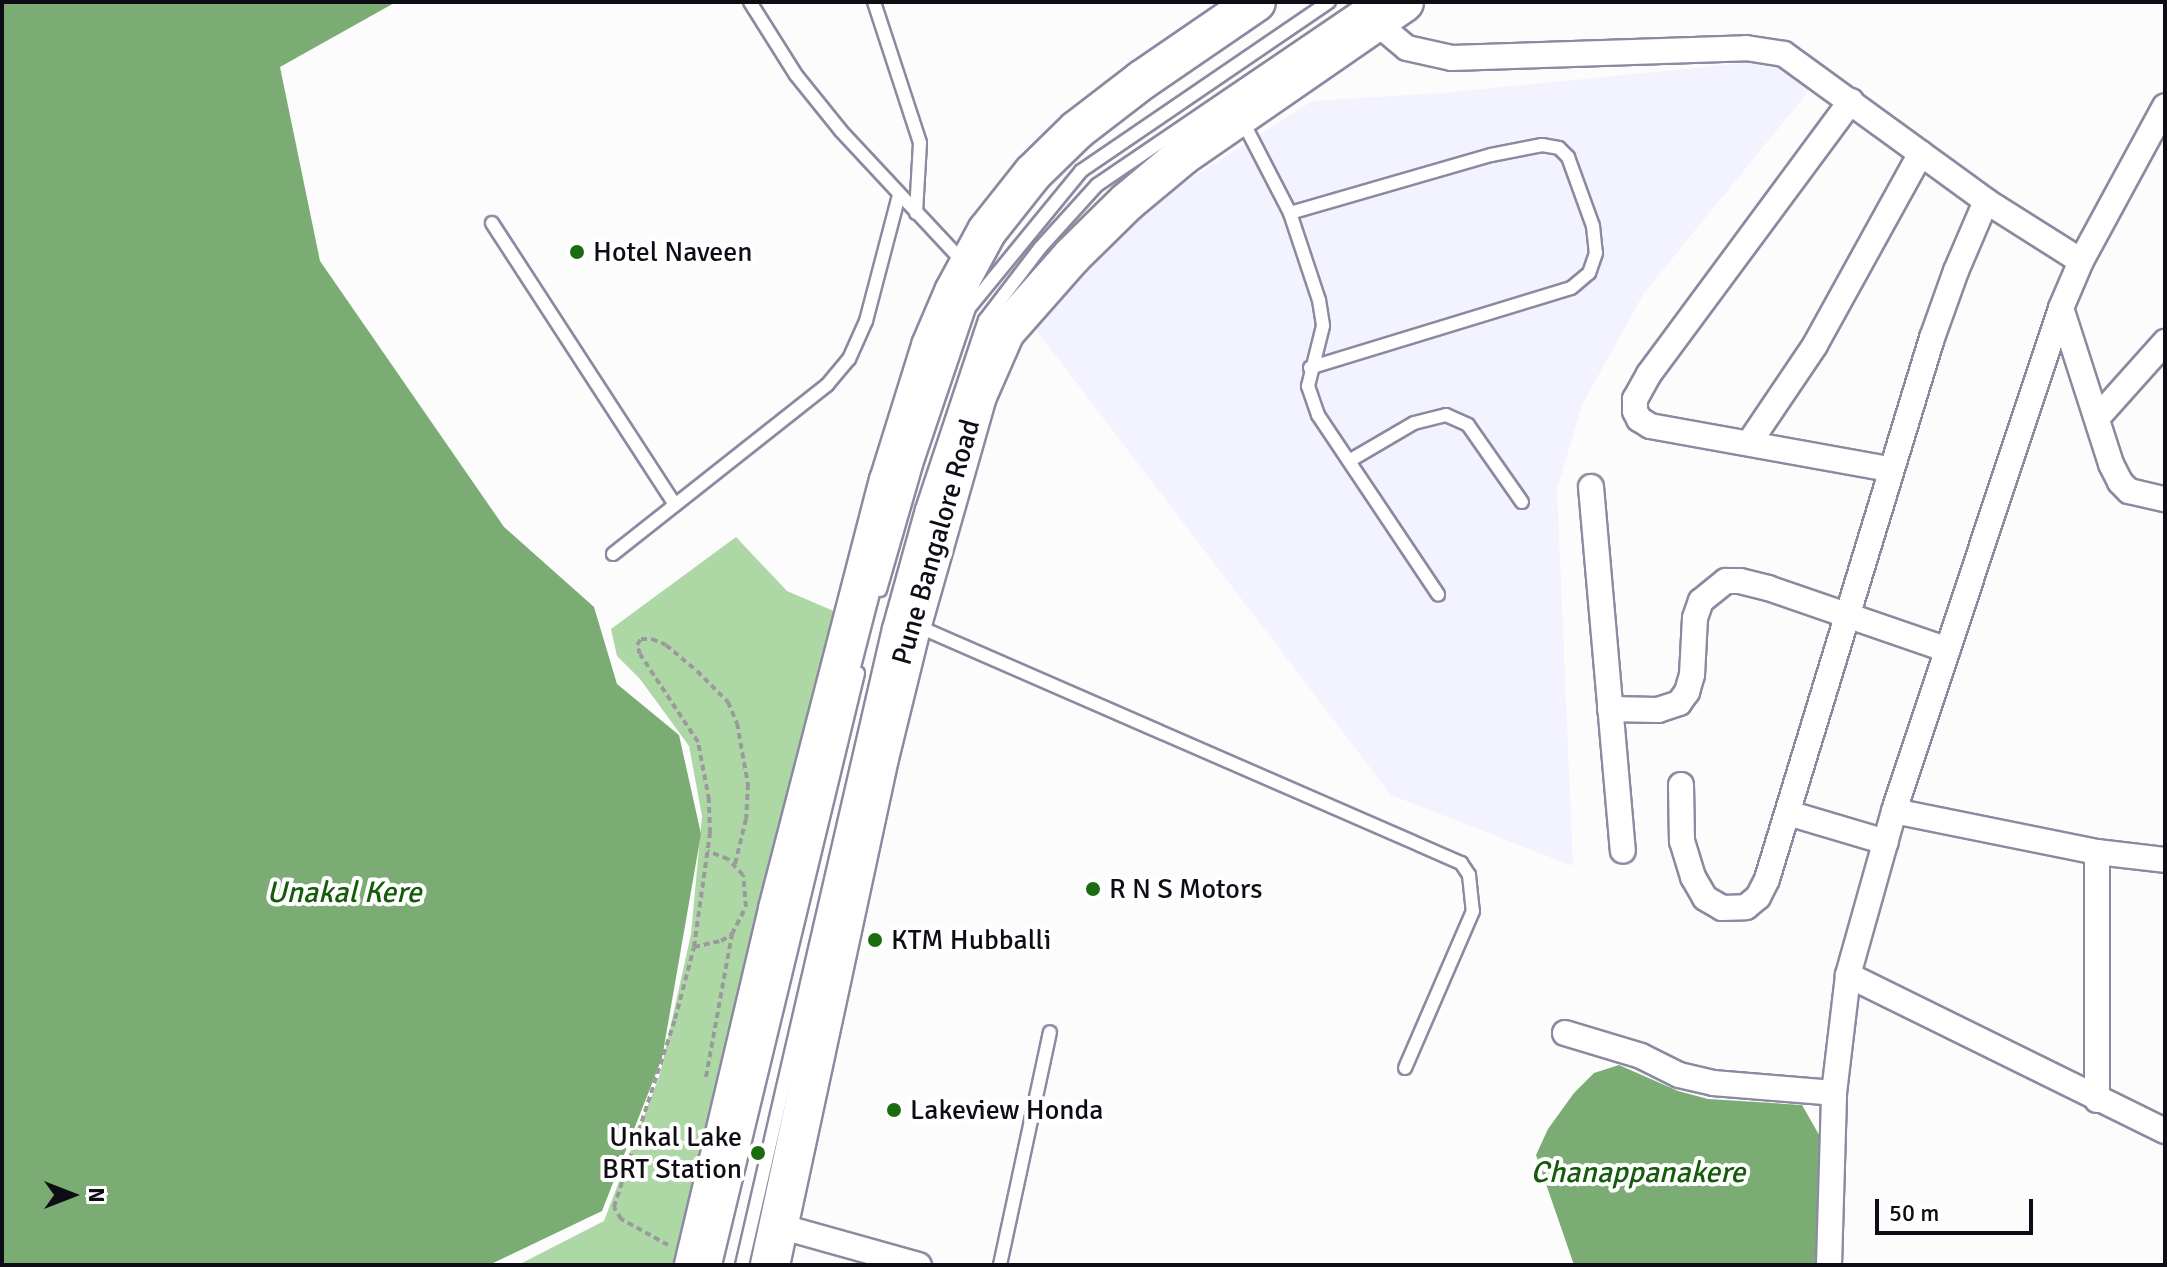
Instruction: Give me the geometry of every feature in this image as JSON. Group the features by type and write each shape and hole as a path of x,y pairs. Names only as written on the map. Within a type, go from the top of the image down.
{"main road":[{"name":"Pune Bangalore Road","path":"677,1256 778,909 889,481 931,346 987,231 1033,173 1077,130 1142,80 1256,2"},
{"name":"Pune Bangalore Road","path":"770,1265 816,1043 912,624 977,396 1005,332 1072,256 1127,202 1382,9"}],"street":[{"path":"1382,9 1407,48 1452,58 1746,48 1784,54 1986,201 2081,261"},
{"path":"1851,101 1635,399 1639,419 1650,426 1890,469"},
{"path":"1829,1265 1834,1093 1848,975 1894,811 2061,308 2081,261 2165,106"},
{"path":"1749,443 1815,345 1921,153"},
{"path":"1681,785 1682,841 1693,877 1705,898 1722,908 1737,910 1758,897 1767,879 1849,616 1890,469 1956,271 1986,201"},
{"path":"2061,308 2111,464 2120,482 2129,491 2165,499"},
{"path":"2098,417 2165,342"},
{"path":"1591,487 1623,851"},
{"path":"1610,709 1658,710 1679,703 1687,692 1692,675 1695,618 1701,601 1726,581 1754,584 1948,650"},
{"path":"1894,811 2097,852 2165,860"},
{"path":"1788,813 1886,842"},
{"path":"2097,852 2097,1100"},
{"path":"1848,975 2165,1131"},
{"path":"1565,1033 1641,1056 1679,1075 1713,1083 1834,1093"},
{"path":"779,1226 919,1265"}],"lane":[{"path":"750,2 796,75 899,195 968,267"},
{"path":"874,2 920,143 916,213"},
{"path":"875,608 916,465 969,308 1081,171 1329,2"},
{"path":"742,1265 889,628 927,494 985,320 1040,248 1097,185 1382,9"},
{"path":"1240,115 1290,213 1304,249 1323,326 1319,350 1310,368 1308,386 1318,415 1438,594"},
{"path":"1290,213 1491,155 1542,145 1559,148 1568,157 1593,226 1596,253 1589,273 1571,288 1310,368"},
{"path":"613,554 827,385 849,359 866,321 899,195"},
{"path":"492,223 675,505"},
{"path":"1349,461 1414,423 1446,415 1468,425 1522,502"},
{"path":"912,624 1461,863 1471,884 1473,911 1405,1068"},
{"path":"715,1265 863,653"},
{"path":"1000,1265 1050,1032"}],"path":[{"path":"677,1256 621,1219 614,1207 671,1035 694,947 707,851 709,800 698,742 640,654 637,645 641,639 666,645 697,671 728,702 737,723 748,784 746,819 735,864"},
{"path":"706,1079 732,934 746,907 746,883 735,864 707,851"},
{"path":"694,947 721,941 732,934"},
{"path":"673,1234 677,1256"},
{"path":"524,1265 563,1265"}],"shaded area":[{"path":"1806,57 1817,81 1644,293 1582,405 1557,489 1573,866 1391,795 1033,326 1110,230 1312,101 1442,93"},
{"path":"736,537 787,591 836,612 680,1265 518,1265 604,1221 660,1074 691,934 702,816 689,746 640,679 617,656 611,629"}],"water":[{"name":"Unakal Kere","path":"2,2 396,2 280,67 320,261 504,527 594,607 617,684 679,735 701,834 662,1058 602,1211 489,1265 2,1265"},
{"name":"Chanappanakere","path":"1619,1065 1678,1091 1708,1099 1802,1105 1822,1140 1822,1242 1817,1265 1574,1265 1536,1155 1548,1129 1574,1093 1594,1073"}],"place":[{"name":"Hotel Naveen","path":"577,252"},
{"name":"R N S Motors","path":"1093,889"},
{"name":"KTM Hubballi","path":"875,940"},
{"name":"Lakeview Honda","path":"894,1110"},
{"name":"Unkal Lake BRT Station","path":"758,1153"}]}
